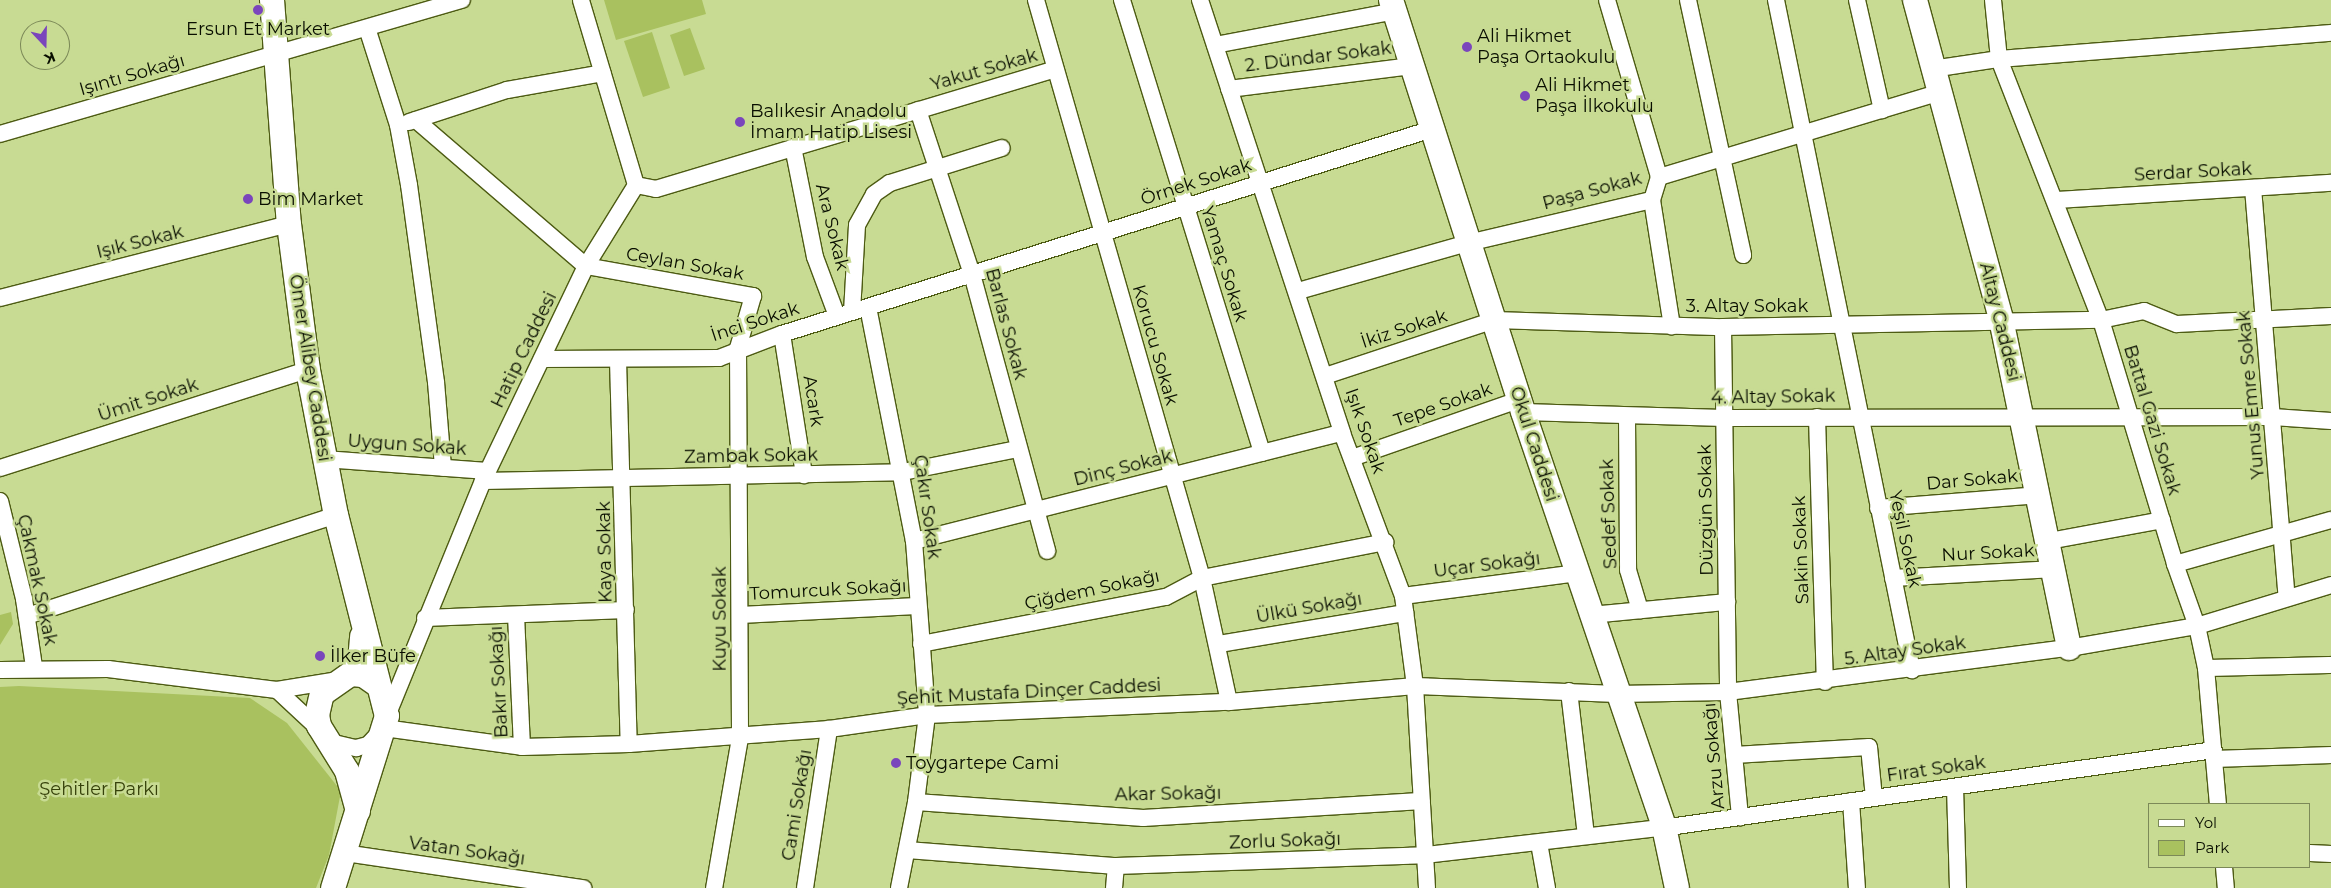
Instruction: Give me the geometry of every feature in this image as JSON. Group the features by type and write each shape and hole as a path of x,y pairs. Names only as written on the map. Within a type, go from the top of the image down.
{"main road":[{"name":"Ömer Alibey Caddesi","path":"272,0 289,224 308,370 336,515 386,722"},
{"name":"Altay Caddesi","path":"1915,0 1938,93 2001,319 2023,415 2069,648"},
{"name":"Okul Caddesi","path":"1393,6 1521,406 1617,694 1664,828 1677,888"},
{"path":"358,811 347,771 319,726 318,704 326,690 353,672 360,661 363,624"},
{"path":"333,888 386,722"}],"street":[{"name":"Işıntı Sokağı","path":"0,134 462,0"},
{"path":"581,0 636,185"},
{"name":"Korucu Sokak","path":"1036,0 1171,476 1202,578 1219,644 1228,702"},
{"name":"Yamaç Sokak","path":"1122,0 1262,453"},
{"name":"Işık Sokak","path":"1200,0 1298,290 1342,433 1385,542 1403,596 1415,686 1427,888"},
{"path":"1606,0 1659,177"},
{"path":"1688,0 1743,255"},
{"name":"Yeşil Sokak","path":"1776,0 1912,670"},
{"path":"1857,0 1882,110"},
{"name":"Battal Gazi Sokak","path":"1993,0 1999,59 2057,200 2101,320 2175,564 2197,626 2206,668 2218,803"},
{"path":"1215,45 1393,6"},
{"path":"367,28 398,126 426,307 443,468"},
{"path":"1932,69 1999,59 2331,33"},
{"name":"2. Dündar Sokak","path":"1229,89 1412,66"},
{"name":"Yakut Sokak","path":"636,185 656,190 1055,69"},
{"path":"398,126 507,90 603,73"},
{"name":"Paşa Sokak","path":"1298,290 1468,243 1652,200 1659,177 1938,93"},
{"name":"Barlas Sokak","path":"918,110 972,274 1047,551"},
{"path":"416,120 586,266"},
{"name":"Örnek Sokak","path":"972,274 1432,129"},
{"name":"Ara Sokak","path":"793,147 815,257 844,314"},
{"name":"Ara Sokak","path":"844,314 856,232 865,206 885,185 1002,148"},
{"name":"Serdar Sokak","path":"2057,200 2331,183"},
{"name":"Hatip Caddesi","path":"386,722 425,618 485,476 586,266 636,185"},
{"name":"Yunus Emre Sokak","path":"2253,188 2287,598"},
{"path":"1652,200 1672,326"},
{"name":"Işık Sokak","path":"0,298 289,224"},
{"name":"Ceylan Sokak","path":"586,266 753,296 738,348"},
{"name":"İnci Sokak","path":"542,359 719,358 738,348 972,274"},
{"name":"Çakır Sokak","path":"868,307 903,472 914,541 927,715 916,802 899,888"},
{"name":"3. Altay Sokak","path":"1494,320 1723,327 2001,319 2101,320 2144,311 2177,324 2265,321 2331,316"},
{"name":"İkiz Sokak","path":"1326,376 1494,320"},
{"name":"Düzgün Sokak","path":"1723,327 1728,692"},
{"name":"Acark","path":"782,334 804,475"},
{"name":"Kuyu Sokak","path":"714,888 740,738 738,348"},
{"name":"Kaya Sokak","path":"618,360 624,479 628,744"},
{"name":"Ümit Sokak","path":"0,468 308,370"},
{"name":"4. Altay Sokak","path":"1521,406 1627,416 1724,418 2130,415 2273,417 2331,421"},
{"name":"Tepe Sokak","path":"1352,458 1521,406"},
{"name":"Sedef Sokak","path":"1627,416 1628,570 1640,610"},
{"name":"Sakin Sokak","path":"1816,417 1825,682"},
{"name":"Dinç Sokak","path":"914,541 1342,433"},
{"name":"Zambak Sokak","path":"485,476 624,479 903,472 1018,449"},
{"name":"Uygun Sokak","path":"324,459 443,468 485,476"},
{"name":"Dar Sokak","path":"1878,508 2039,495"},
{"name":"Çakmak Sokak","path":"0,501 27,616 34,667"},
{"path":"27,616 336,515"},
{"path":"2049,542 2162,520"},
{"path":"2175,564 2331,520"},
{"name":"Çiğdem Sokağı","path":"921,644 1166,596 1202,578 1385,542"},
{"name":"Nur Sokak","path":"1893,578 2054,569"},
{"name":"Uçar Sokağı","path":"1403,596 1577,573"},
{"name":"5. Altay Sokak","path":"1617,694 1728,692 1825,682 2069,648 2197,626 2331,585"},
{"path":"1591,615 1727,602"},
{"name":"Tomurcuk Sokağı","path":"740,615 918,606"},
{"name":"Bakır Sokağı","path":"425,618 626,610"},
{"name":"Ülkü Sokağı","path":"1219,644 1405,612"},
{"name":"Bakır Sokağı","path":"516,615 522,747"},
{"path":"2206,668 2331,665"},
{"path":"0,670 34,667 108,669 277,690 340,680 362,680 379,691"},
{"name":"Şehit Mustafa Dinçer Caddesi","path":"386,722 522,747 740,738 829,729 927,715 1228,702 1415,686 1617,694"},
{"path":"277,690 325,736 344,748 368,745 386,722"},
{"path":"1569,692 1586,836"},
{"name":"Arzu Sokağı","path":"1728,692 1740,817"},
{"name":"Cami Sokağı","path":"804,888 829,729"},
{"path":"1734,755 1869,747 1874,798"},
{"name":"Fırat Sokak","path":"1664,828 1955,787 2214,755 2331,755"},
{"path":"1955,787 1958,888"},
{"name":"Akar Sokağı","path":"916,802 1143,818 1421,801"},
{"path":"1851,801 1857,888"},
{"name":"Zorlu Sokağı","path":"907,850 1116,866 1426,855 1664,828"},
{"path":"1539,843 1547,888"},
{"name":"Vatan Sokağı","path":"345,853 583,888"},
{"path":"2311,853 2331,854"},
{"path":"1114,888 1116,866"},
{"path":"2224,868 2226,888"}],"green space":[{"path":"604,0 702,0 706,14 616,40"},
{"path":"690,28 705,69 684,76 670,35"},
{"path":"652,32 670,88 643,97 624,41"},
{"path":"11,612 13,624 0,645 0,615"},
{"name":"Şehitler Parkı","path":"19,686 250,698 287,723 341,791 329,855 316,888 0,888 0,687"}],"place":[{"name":"Ersun Et Market","path":"258,10"},
{"name":"Ali Hikmet Paşa Ortaokulu","path":"1467,47"},
{"name":"Ali Hikmet Paşa İlkokulu","path":"1525,96"},
{"name":"Balıkesir Anadolu İmam Hatip Lisesi","path":"740,122"},
{"name":"Bim Market","path":"248,199"},
{"name":"İlker Büfe","path":"320,656"},
{"name":"Toygartepe Cami","path":"896,763"}]}
